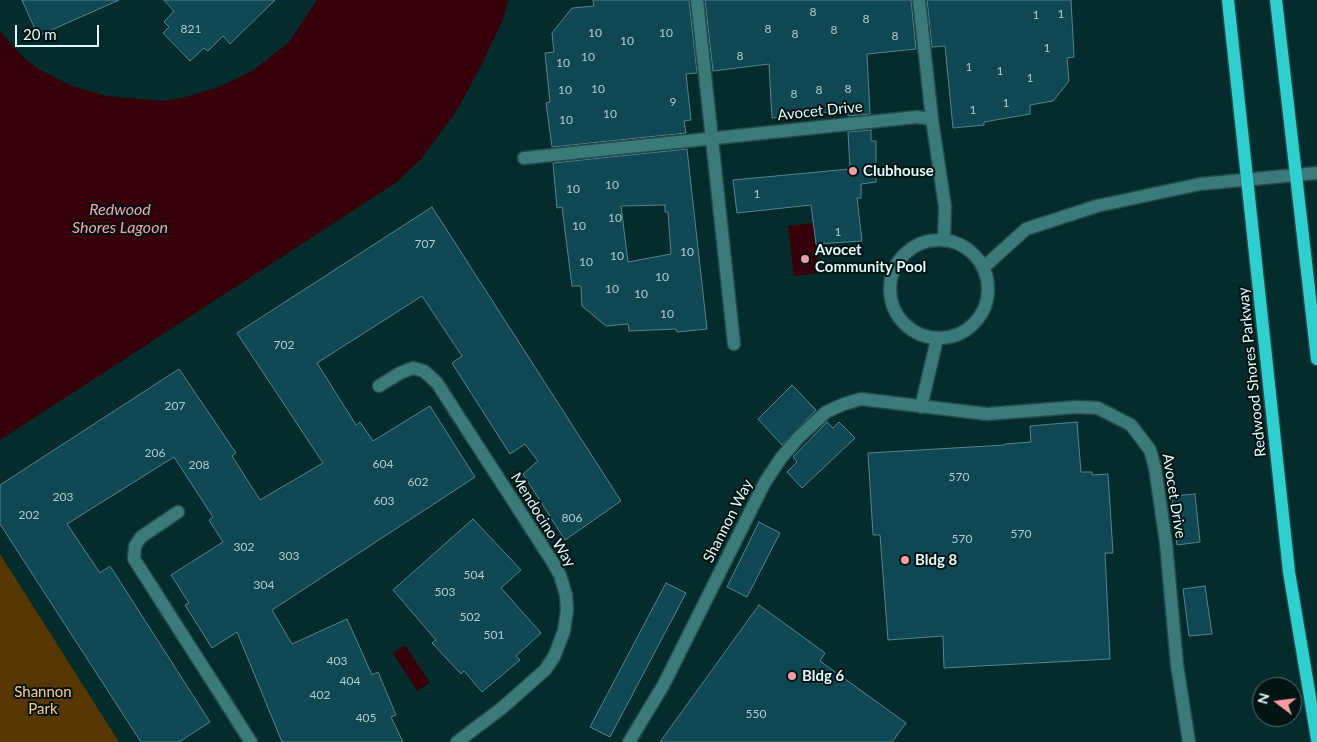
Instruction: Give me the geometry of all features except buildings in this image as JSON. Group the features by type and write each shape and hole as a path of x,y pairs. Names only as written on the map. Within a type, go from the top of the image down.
{"main road":[{"name":"Redwood Shores Parkway","path":"1228,0 1249,179 1288,572 1317,739"},
{"path":"1276,0 1317,359"}],"street":[{"path":"697,0 734,344"},
{"path":"919,0 932,119 945,207 944,240"},
{"name":"Avocet Drive","path":"524,158 917,117 932,119"},
{"path":"984,267 1026,229 1097,206 1200,184 1317,173"},
{"path":"944,240 960,244 974,254 984,267 988,284 988,300 981,316 969,329 954,337 938,339 923,336 909,328 899,318 892,304 890,288 893,272 901,258 913,247 928,241 944,240"},
{"path":"921,407 938,339"},
{"name":"Mendocino Way","path":"379,386 400,373 413,368 424,371 436,383 552,560 560,575 566,595 567,610 564,631 554,656 545,670 476,730 456,742"},
{"name":"Shannon Way","path":"629,742 664,684 765,482 798,438 826,412 861,399 921,407"},
{"name":"Avocet Drive","path":"921,407 987,414 1077,407 1098,408 1131,425 1141,436 1150,450 1157,481 1166,543 1176,665 1189,742"},
{"path":"178,512 141,537 135,546 134,559 251,742"}],"green space":[{"name":"Shannon Park","path":"0,554 119,742 0,742"}],"water":[{"name":"Redwood Shores Lagoon","path":"317,0 508,0 504,17 480,68 455,113 421,159 397,182 0,440 0,31 25,59 40,70 72,86 106,96 164,101 186,97 221,86 254,70 289,42"},
{"name":"Avocet Community Pool","path":"813,223 819,273 794,276 788,226"},
{"path":"405,645 430,683 417,691 393,653"}],"place":[{"name":"Clubhouse","path":"853,171"},
{"name":"Avocet Community Pool","path":"805,259"},
{"name":"Bldg 8","path":"905,560"},
{"name":"Bldg 6","path":"792,676"}]}
